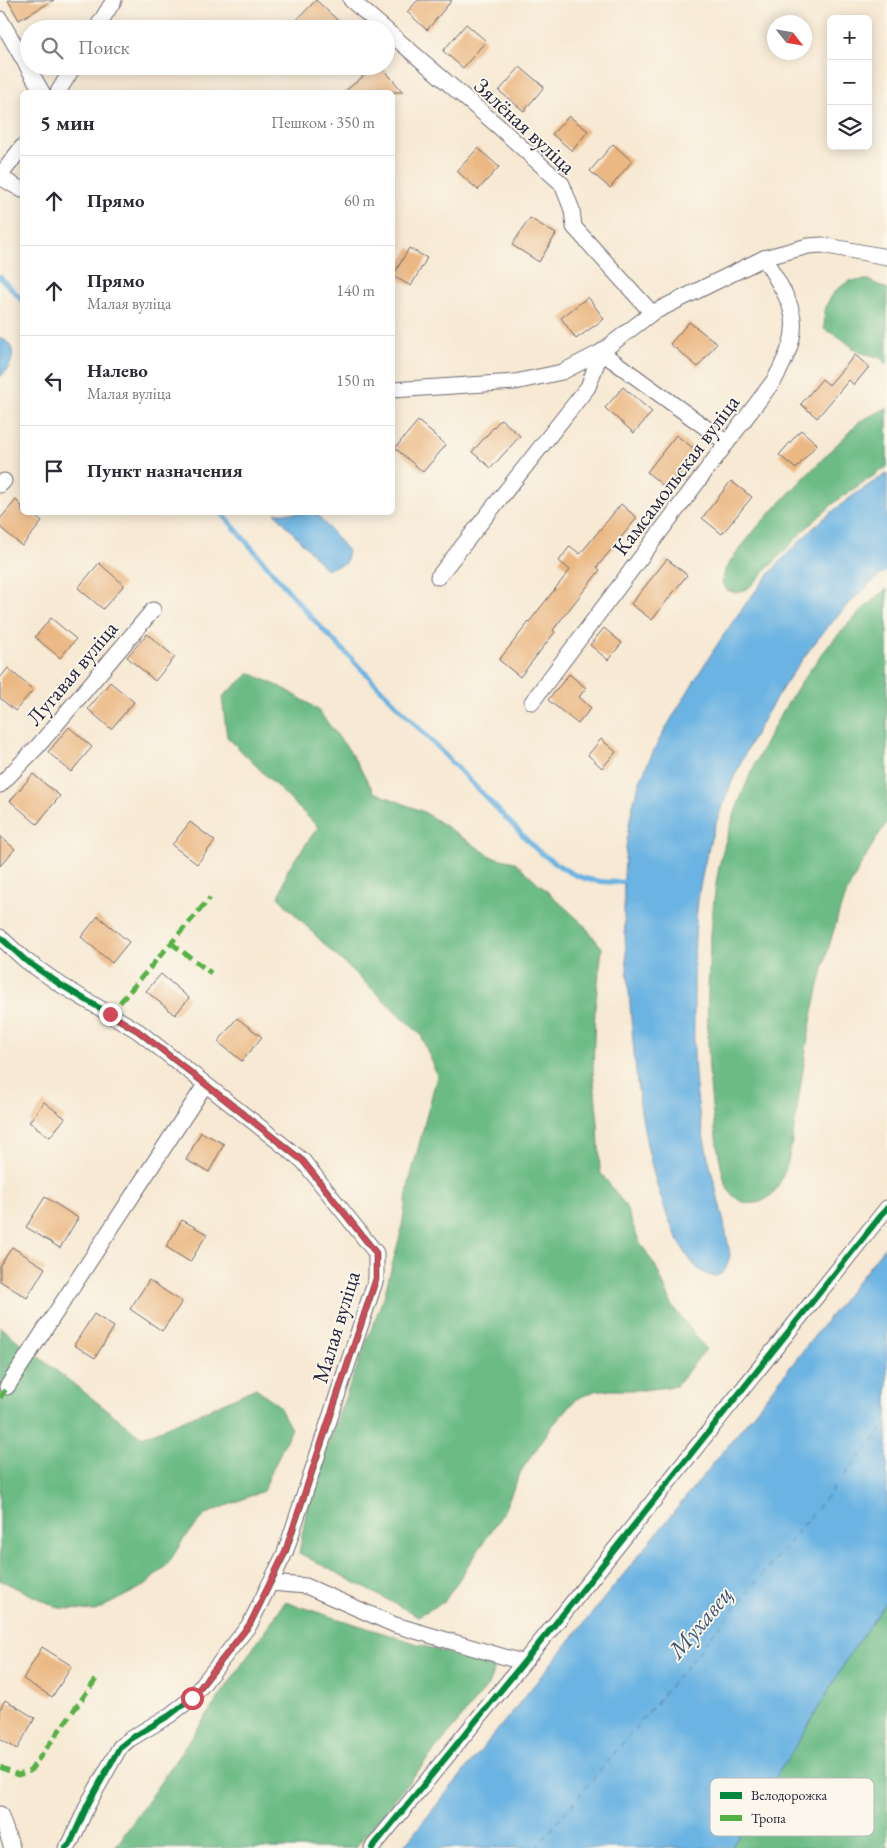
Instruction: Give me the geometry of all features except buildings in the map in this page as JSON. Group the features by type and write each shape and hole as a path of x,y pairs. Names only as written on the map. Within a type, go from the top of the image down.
{"street":[{"path":"102,20 114,0"},
{"name":"Зялёная вуліца","path":"351,0 375,20"},
{"path":"0,19 20,54"},
{"name":"Зялёная вуліца","path":"395,37 562,184 572,210 574,227 652,313"},
{"path":"32,75 41,90"},
{"path":"59,90 68,75"},
{"path":"20,151 0,176 20,189"},
{"path":"395,390 515,382 562,372 601,352 652,313 764,258 808,246 822,245 887,257"},
{"name":"Камсамольская вуліца","path":"532,702 775,379 786,358 793,339 794,324 792,311 786,295 764,258"},
{"path":"601,352 727,443"},
{"path":"438,577 588,387 601,352"},
{"name":"Лугавая вуліца","path":"0,785 38,746 153,610"},
{"name":"Малая вуліца","path":"0,937 25,960 61,985 138,1031 303,1161 376,1253 376,1279 285,1552 250,1624 192,1698 170,1715 120,1747 88,1804 70,1844 66,1848"},
{"path":"7,1387 205,1085"},
{"path":"372,1848 576,1598 887,1208"},
{"path":"270,1583 306,1586 395,1625 522,1662"},
{"path":"0,1814 12,1848"}],"green space":[{"path":"868,280 887,289 887,365 879,357 858,352 841,338 824,329 825,307 835,291 849,281"},
{"path":"887,408 887,467 841,497 803,531 754,583 744,591 735,593 727,590 722,583 725,570 758,526 860,421"},
{"path":"887,589 887,822 868,852 852,883 832,936 813,1012 792,1143 781,1181 772,1195 766,1199 760,1202 747,1203 741,1201 730,1192 724,1179 712,1109 708,1051 709,964 714,896 721,858 743,792 757,759 792,696 835,639 861,611"},
{"path":"250,673 287,690 317,709 351,753 374,792 424,812 492,857 515,862 583,924 602,948 595,1008 593,1071 600,1172 625,1205 639,1241 656,1267 673,1307 706,1349 676,1386 643,1390 597,1390 576,1399 553,1425 521,1471 503,1513 444,1602 418,1616 299,1553 310,1490 384,1296 401,1232 409,1183 437,1076 421,1035 327,947 279,898 288,869 318,827 227,737 222,697"},
{"path":"0,1327 142,1437 256,1388 278,1405 291,1429 263,1491 206,1514 183,1540 168,1564 144,1586 95,1611 59,1608 0,1580"},
{"path":"887,1601 887,1848 731,1848 739,1836 874,1836 874,1778 775,1778 851,1652"},
{"path":"285,1602 494,1668 489,1684 355,1848 115,1848"}],"water":[{"path":"0,338 10,346 12,356 8,368 0,377"},
{"path":"887,474 887,570 856,597 826,630 797,666 771,706 748,747 729,790 713,831 703,871 696,918 694,950 695,1072 700,1117 730,1255 723,1272 714,1276 705,1274 697,1268 675,1234 662,1201 644,1129 634,1054 624,906 625,858 632,809 641,779 662,735 707,660 750,599 798,543 825,518 854,495"},
{"path":"277,515 318,515 348,551 345,564 326,569"},
{"name":"Мухавец","path":"887,1244 887,1601 851,1652 775,1778 710,1778 710,1836 739,1836 731,1848 402,1848 742,1428"}],"waterway":[{"path":"0,277 20,298"},
{"path":"224,515 310,616 537,850 567,871 586,879 623,882"}],"ferry route":[{"path":"536,1848 887,1424"}],"marked path":[{"path":"110,1014 210,898"},
{"path":"171,943 211,973"},
{"path":"0,1398 7,1387"},
{"path":"0,1767 18,1775 30,1771 97,1678"}],"cycle path":[{"path":"0,937 25,960 61,985 138,1031 303,1161 376,1253 376,1279 285,1553 250,1624 192,1698 170,1715 120,1747 88,1804 70,1844 66,1848"},
{"path":"372,1848 564,1613 887,1208"}],"route":[{"path":"110,1014 138,1031 303,1161 376,1253 376,1279 285,1552 250,1624 192,1698"}]}
